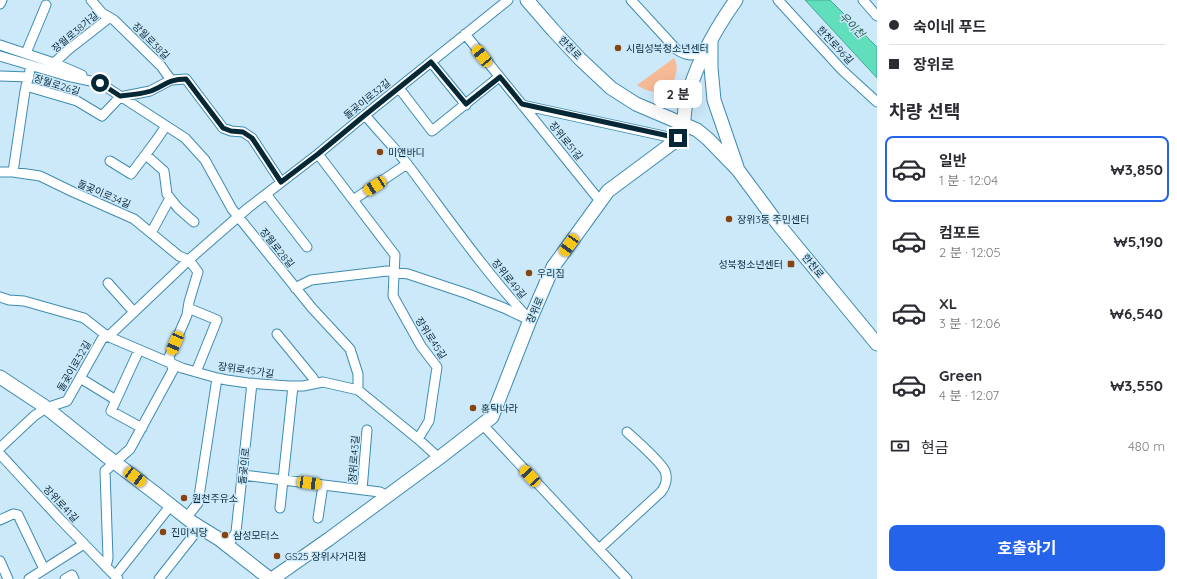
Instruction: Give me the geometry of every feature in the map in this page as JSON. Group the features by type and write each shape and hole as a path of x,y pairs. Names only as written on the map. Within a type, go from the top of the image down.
{"street":[{"path":"0,4 2,0"},
{"name":"장월로38길","path":"91,0 102,13 114,20 161,66 171,80"},
{"name":"돌곶이로32길","path":"0,448 34,416 46,408 67,401 102,339 112,333 189,260 266,194 318,154 508,0"},
{"name":"한천로","path":"527,0 552,30 611,88 636,104 697,130 708,139 738,170 778,224 877,344"},
{"path":"631,0 676,49 689,55 695,56 703,54"},
{"path":"522,104 678,138 683,131 686,103 703,54 724,16 736,0"},
{"name":"한천로96길","path":"778,0 842,70 877,102"},
{"path":"863,0 877,16"},
{"path":"26,53 46,5"},
{"name":"장월로38가길","path":"54,63 109,18"},
{"name":"장위로51길","path":"465,34 600,201"},
{"path":"711,39 711,68 714,100 738,170"},
{"path":"0,45 54,63 100,83"},
{"name":"장월로28길","path":"0,56 67,76 100,83 185,138 205,160 232,209 295,288 350,350 358,374 358,390"},
{"path":"431,62 466,104"},
{"path":"14,172 27,82 31,66"},
{"name":"장월로26길","path":"0,76 27,82 77,101 102,116 120,96"},
{"path":"399,88 432,131 500,77"},
{"path":"120,96 150,91 171,80 186,79 223,128 231,131 243,132 252,138 281,182"},
{"name":"장위로49길","path":"365,115 407,164 507,295 530,320"},
{"path":"110,161 131,174 166,126"},
{"name":"장위로","path":"271,579 329,539 492,417 530,320 553,267 608,191 678,138"},
{"path":"318,154 395,255 395,272"},
{"path":"146,155 164,171 167,194 178,208 194,222"},
{"path":"353,200 407,164"},
{"name":"돌곶이로34길","path":"0,172 14,172 40,176 134,219 179,256 189,260"},
{"path":"266,194 307,247"},
{"path":"151,233 170,198"},
{"path":"106,568 108,558 105,471 130,449 173,370 169,357 187,315 189,302 198,272 189,260"},
{"name":"장위로49길","path":"295,288 311,280 387,271 395,272 408,274 468,294 530,320"},
{"name":"장위로45길","path":"395,272 393,296 421,346 437,367 429,421 418,439"},
{"path":"108,283 134,312"},
{"path":"0,297 9,300 24,301 84,318 107,336"},
{"path":"188,308 217,320 196,372"},
{"path":"277,334 313,378 316,384"},
{"name":"장위로45가길","path":"107,336 171,364 217,378 252,383 293,386 303,386 323,382 358,390"},
{"path":"139,350 112,411 142,428"},
{"path":"0,377 46,408 186,518 219,539 271,579"},
{"path":"80,378 116,400"},
{"path":"186,518 198,503 217,378"},
{"name":"돌곶이로","path":"228,546 236,532 252,383"},
{"path":"280,508 293,386"},
{"path":"358,390 439,458"},
{"path":"482,424 627,579"},
{"name":"장위로43길","path":"362,490 367,430"},
{"path":"599,549 665,487 665,474 661,465 627,432"},
{"name":"장위로41길","path":"0,454 116,578"},
{"name":"장위로43길","path":"242,475 380,492 387,496"},
{"path":"318,518 322,485"},
{"path":"116,578 171,505"},
{"path":"0,520 14,514 18,515 44,569"},
{"path":"159,579 200,527"},
{"path":"29,579 84,544"},
{"path":"0,561 8,579"},
{"path":"65,579 72,575 74,579"}],"shaded area":[{"path":"674,58 677,70 669,89 652,92 637,85"}],"water":[{"name":"우이천","path":"805,0 830,0 877,47 877,78"}],"place":[{"name":"시립성북청소년센터","path":"618,48"},
{"name":"미앤바디","path":"380,152"},
{"name":"장위3동 주민센터","path":"729,219"},
{"name":"성북청소년센터","path":"791,264"},
{"name":"우리집","path":"529,273"},
{"name":"홍탁나라","path":"473,408"},
{"name":"원천주유소","path":"184,498"},
{"name":"진미식당","path":"163,532"},
{"name":"삼성모터스","path":"225,535"},
{"name":"GS25 장위사거리점","path":"277,556"}],"route":[{"path":"100,83 120,96 150,91 171,80 186,79 223,128 231,131 243,132 252,138 281,182 318,154 431,62 466,104 500,77 522,104 678,138"}]}
